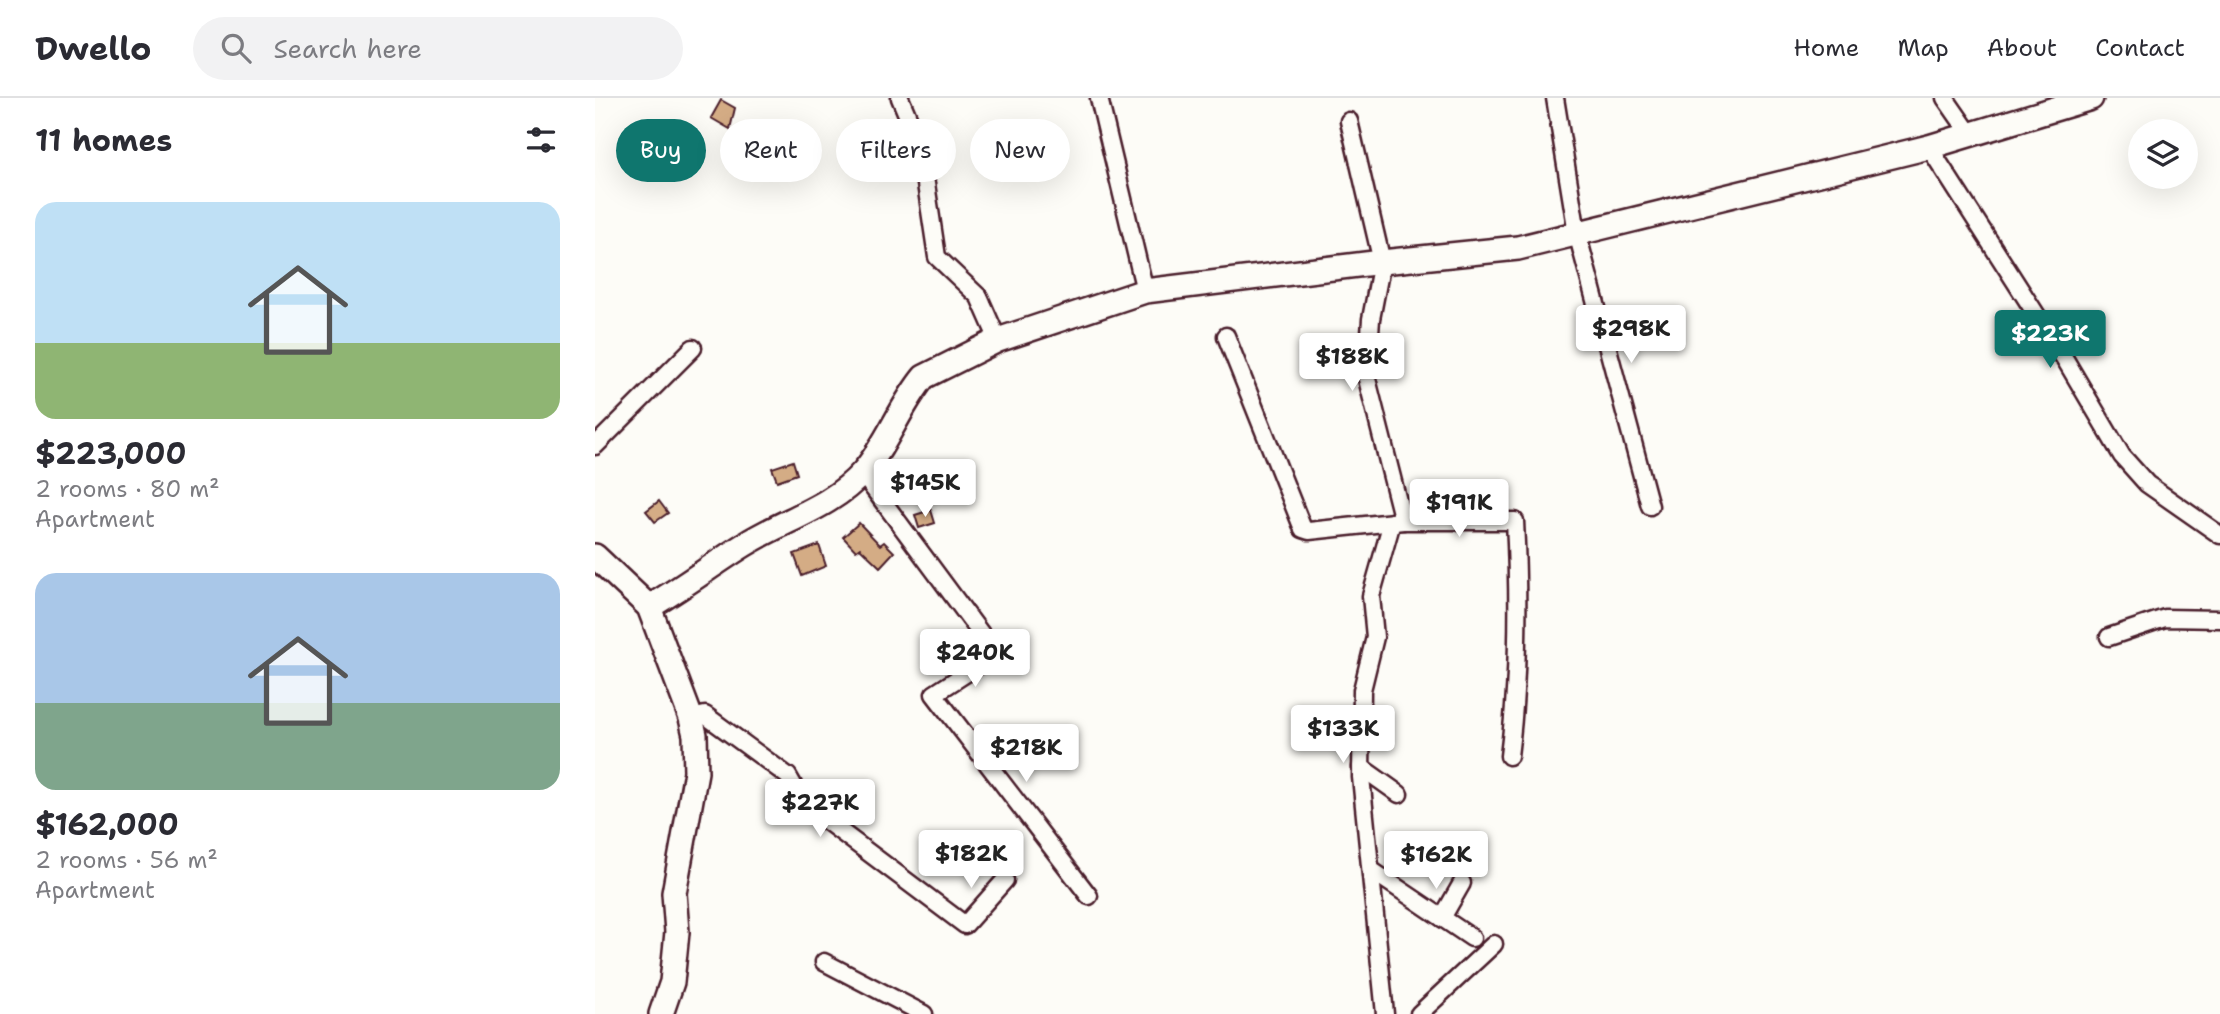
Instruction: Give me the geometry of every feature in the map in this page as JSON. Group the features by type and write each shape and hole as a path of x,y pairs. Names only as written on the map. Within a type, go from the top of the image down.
{"street":[{"path":"900,98 916,136 923,164 937,257 979,297 998,340"},
{"path":"1099,98 1145,291"},
{"path":"1555,98 1577,233 1650,506"},
{"path":"1945,98 1970,134"},
{"path":"649,607 694,581 745,544 837,495 862,472 888,437 924,377 998,340 1145,291 1381,262 1486,254 1929,147 2091,98"},
{"path":"1349,121 1381,262 1371,319 1367,379 1397,521 1371,596 1375,637 1362,690 1361,768 1385,1014"},
{"path":"1929,147 2066,361 2122,456 2147,484 2220,535"},
{"path":"1226,336 1303,529 1309,531 1397,521 1515,521 1519,597 1517,694 1509,756"},
{"path":"595,446 693,348"},
{"path":"862,472 996,654 934,694 1089,896"},
{"path":"595,556 649,607 695,735 696,772 674,893 677,932 672,982 661,1014"},
{"path":"2109,637 2165,618 2220,619"},
{"path":"691,718 705,715 788,776 804,804 965,925 1005,880"},
{"path":"1361,768 1398,794"},
{"path":"1371,870 1472,938"},
{"path":"1442,918 1462,883"},
{"path":"1419,1014 1494,944"},
{"path":"824,962 924,1014"}],"building":[{"path":"721,100 735,108 732,119 720,119 720,123 711,118"},
{"path":"793,461 797,474 777,481 772,468"},
{"path":"659,501 668,513 655,522 646,511"},
{"path":"931,510 935,523 919,528 915,515"},
{"path":"859,523 880,545 884,542 894,552 880,567 860,548 856,551 843,537"},
{"path":"819,545 826,566 802,576 794,554"}]}
